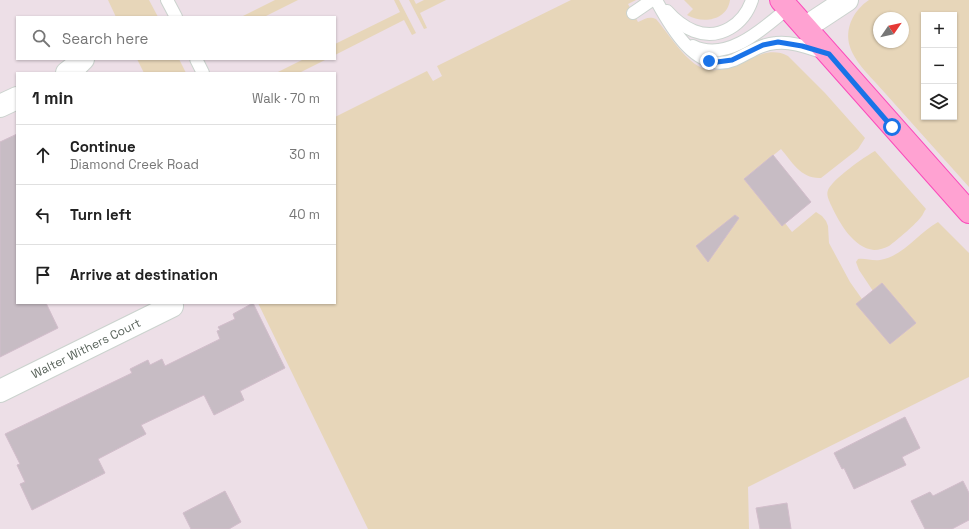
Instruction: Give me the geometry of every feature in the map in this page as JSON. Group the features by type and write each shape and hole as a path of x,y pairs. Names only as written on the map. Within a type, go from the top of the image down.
{"main road":[{"path":"785,4 969,212"}],"street":[{"path":"806,28 847,0"},
{"path":"68,72 82,60"},
{"path":"0,106 16,98"},
{"name":"Walter Withers Court","path":"0,391 172,306"}],"lane":[{"path":"167,0 175,16"},
{"path":"633,13 652,0"},
{"path":"656,0 682,25 694,32 707,34 719,33 730,29 738,23 746,14 752,0"},
{"path":"656,0 669,23 680,38 700,57 709,61 717,62 732,60 763,45 778,42 802,46 829,54"},
{"path":"680,38 703,50 727,49 754,35 785,4"},
{"path":"196,60 202,72"}],"shaded area":[{"path":"108,0 149,0 157,16 116,16"},
{"path":"275,0 298,0 266,16 243,16"},
{"path":"394,0 399,0 416,33 412,35 404,20 336,54 336,44 400,12"},
{"path":"409,0 414,0 416,4 424,0 446,0 420,13 427,28 424,29"},
{"path":"571,0 636,0 628,4 638,22 649,18 656,19 688,58 700,67 711,70 734,66 755,56 766,53 777,52 788,56 825,93 865,138 858,149 821,178 814,178 802,173 781,149 744,179 782,225 785,223 792,232 816,212 822,216 828,226 829,243 850,282 862,299 873,291 859,270 856,262 858,259 880,260 889,258 904,249 938,222 969,253 969,377 748,487 749,529 368,529 258,304 336,304 336,116 427,71 433,81 442,76 437,66"},
{"path":"684,0 730,0 728,7 724,12 713,19 706,20 693,18 687,15 693,9"},
{"path":"869,0 969,0 969,187 865,71 852,53 848,40 849,26 859,9"},
{"path":"138,60 180,60 186,72 144,72"},
{"path":"302,60 325,60 301,72 278,72"},
{"path":"875,151 926,209 922,216 892,244 878,250 866,248 853,239 834,212 827,194 831,185 842,174"}],"building":[{"path":"16,134 16,304 46,304 58,328 0,357 0,142"},
{"path":"773,155 811,202 782,226 744,179"},
{"path":"735,215 739,218 708,262 696,246"},
{"path":"882,283 916,323 890,344 856,304"},
{"path":"253,304 285,368 240,391 244,400 214,415 204,395 141,425 146,434 98,459 105,473 32,510 20,484 25,482 17,465 20,464 5,434 132,373 130,369 148,360 150,365 162,359 165,366 220,339 217,331 220,330 218,327 235,319 233,314"},
{"path":"905,417 920,448 902,457 906,465 854,489 844,468 842,469 834,453"},
{"path":"963,481 969,493 969,520 952,529 925,529 911,501 930,492 933,496"},
{"path":"225,491 241,522 229,529 191,529 183,513"},
{"path":"787,503 791,529 760,529 756,508"}],"route":[{"path":"709,61 724,62 732,60 763,45 778,42 802,46 829,54 892,127"}]}
